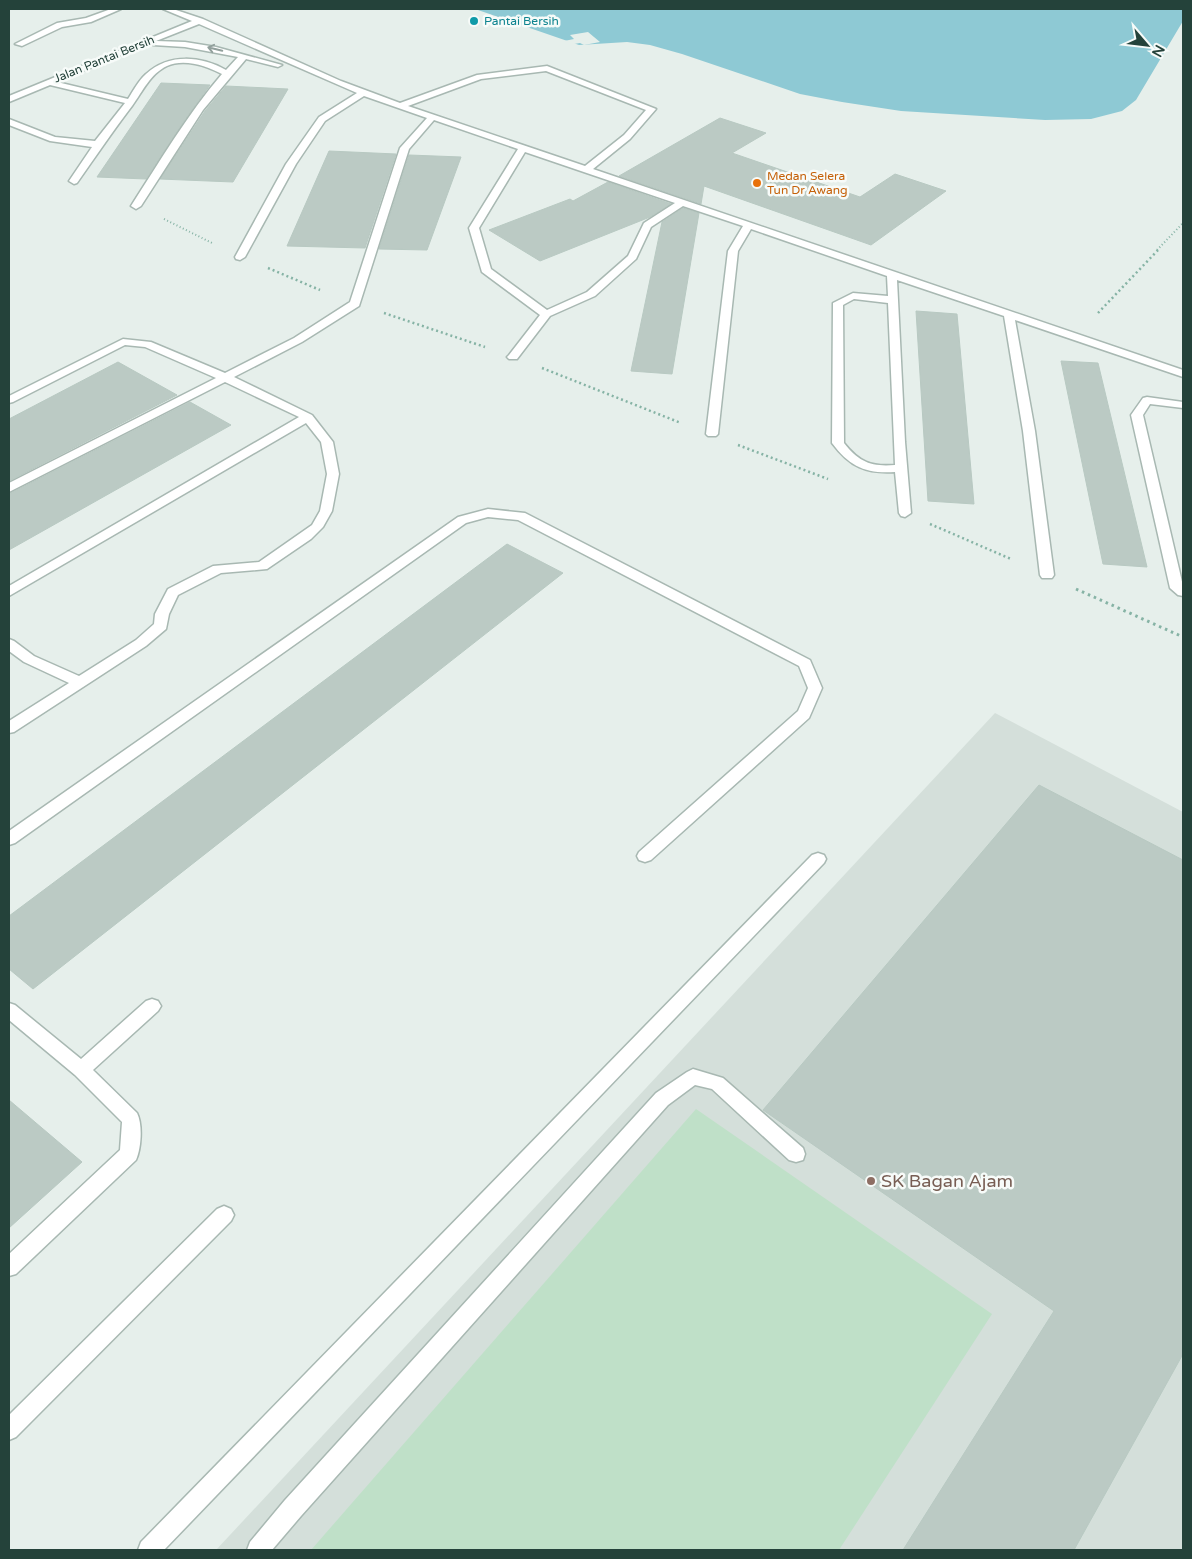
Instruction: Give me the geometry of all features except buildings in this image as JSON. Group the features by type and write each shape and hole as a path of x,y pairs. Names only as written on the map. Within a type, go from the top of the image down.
{"street":[{"path":"19,44 60,25 88,20 116,9"},
{"path":"167,9 200,21 313,73 399,106 1183,374"},
{"name":"Jalan Pantai Bersih","path":"9,99 200,21"},
{"path":"143,43 175,42 201,46 313,73"},
{"path":"136,206 226,74 244,56"},
{"path":"74,181 103,136 148,76 165,64 178,61 209,64 226,74"},
{"path":"399,106 480,77 547,68 652,109 627,137 584,170"},
{"path":"48,82 130,102"},
{"path":"240,257 291,164 322,119 363,93"},
{"path":"9,488 298,340 355,304 405,148 432,117"},
{"path":"9,122 57,141 77,145 99,144"},
{"path":"522,149 474,228 486,270 546,314"},
{"path":"513,357 546,314 591,294 632,257 647,225 681,203"},
{"path":"712,434 733,251 748,226"},
{"path":"892,274 904,513"},
{"path":"893,300 853,296 838,303 838,443 850,458 876,470 901,468"},
{"path":"1009,314 1029,431 1048,575"},
{"path":"9,400 123,342 147,344 224,377 308,417 327,442 333,474 326,511 317,527 307,536 262,566 218,569 174,592 162,614 161,626 140,642 9,728"},
{"path":"1183,405 1147,400 1137,415 1177,588 1183,592"},
{"path":"9,592 308,417"},
{"path":"9,838 462,520 488,513 521,516 805,663 815,688 804,714 645,856"},
{"path":"9,644 29,659 80,682"},
{"path":"149,1550 818,859"},
{"path":"81,1070 152,1006"},
{"path":"9,1010 81,1070 131,1119 129,1154 9,1267"},
{"path":"258,1550 293,1508 662,1099 693,1077 717,1083 796,1154"},
{"path":"9,1430 224,1214"}],"path":[{"path":"136,206 240,257 355,304 513,357 832,481"},
{"path":"1076,336 1183,223"},
{"path":"904,513 1048,575 1063,584 1183,637"}],"shaded area":[{"name":"SK Bagan Ajam","path":"995,713 1183,812 1183,1550 216,1550"}],"green space":[{"path":"696,1109 992,1314 839,1550 311,1550"}],"water":[{"path":"475,9 1183,9 1183,21 1136,100 1122,111 1091,119 1045,120 901,111 800,94 650,45 627,42 579,45"}],"pier":[{"path":"588,32 600,42 568,45 559,42 574,39 570,35"}],"place":[{"name":"Pantai Bersih","path":"474,21"},
{"name":"Medan Selera Tun Dr Awang","path":"757,183"},
{"name":"SK Bagan Ajam","path":"871,1181"}]}
